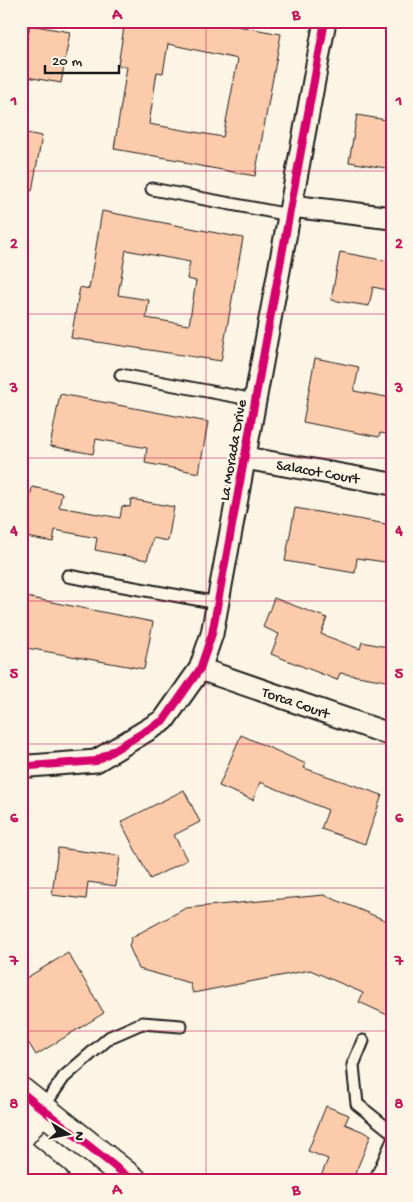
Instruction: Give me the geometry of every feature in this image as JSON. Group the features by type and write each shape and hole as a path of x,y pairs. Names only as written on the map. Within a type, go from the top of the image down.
{"main road":[{"path":"21,1092 133,1181"},
{"path":"21,1136 42,1109"},
{"path":"21,1153 55,1181"}],"street":[{"name":"La Morada Drive","path":"21,764 30,766 96,761 164,720 200,669 212,634 326,21"},
{"path":"290,211 392,218"},
{"name":"Salacot Court","path":"245,458 392,484"},
{"name":"Torca Court","path":"200,669 392,735"}],"lane":[{"path":"152,190 290,211"},
{"path":"121,374 256,400"},
{"path":"68,576 218,603"},
{"path":"42,1109 64,1077 110,1037 142,1023 181,1026"},
{"path":"362,1041 353,1065 357,1104 392,1132"},
{"path":"375,1181 392,1142"}],"building":[{"path":"125,21 210,21 281,34 255,176 114,149 127,67 118,65","holes":["168,44 238,59 223,137 149,124 157,72 163,73"]},
{"path":"30,25 70,32 61,83 21,76 21,39 27,40"},
{"path":"357,115 392,121 392,169 349,162"},
{"path":"21,132 42,136 32,191 21,190"},
{"path":"102,211 243,238 221,361 71,338 80,287 89,289","holes":["126,250 190,262 187,279 196,281 189,325 146,318 149,300 118,295"]},
{"path":"340,252 392,262 392,291 373,287 369,306 331,300"},
{"path":"315,358 359,367 354,391 392,398 392,435 380,433 379,437 303,422"},
{"path":"60,394 208,422 199,473 145,463 147,448 96,439 93,454 50,446"},
{"path":"32,487 62,493 59,507 120,518 122,506 130,507 131,499 174,507 168,541 153,538 147,560 95,550 97,538 55,530 53,542 21,536 21,508 28,510"},
{"path":"295,508 392,525 392,563 357,558 355,573 285,561"},
{"path":"21,596 153,622 144,669 21,647"},
{"path":"274,598 327,618 321,634 360,649 362,642 392,648 392,682 340,673 337,680 271,654 279,634 263,627"},
{"path":"241,735 306,764 304,768 382,795 365,844 321,829 328,810 260,782 253,800 219,786"},
{"path":"184,790 200,822 174,835 187,860 150,879 121,822"},
{"path":"58,848 120,856 116,886 88,882 86,899 52,895"},
{"path":"324,895 392,923 392,1017 359,1002 363,993 310,970 193,993 190,983 139,969 129,946 132,937 186,908"},
{"path":"68,953 104,1013 36,1055 21,1031 21,981"},
{"path":"326,1106 349,1115 345,1124 371,1135 352,1181 319,1181 328,1159 308,1151"}],"cycle path":[{"path":"21,764 30,766 96,761 164,720 200,669 212,634 325,21"},
{"path":"21,1092 133,1181"}]}
